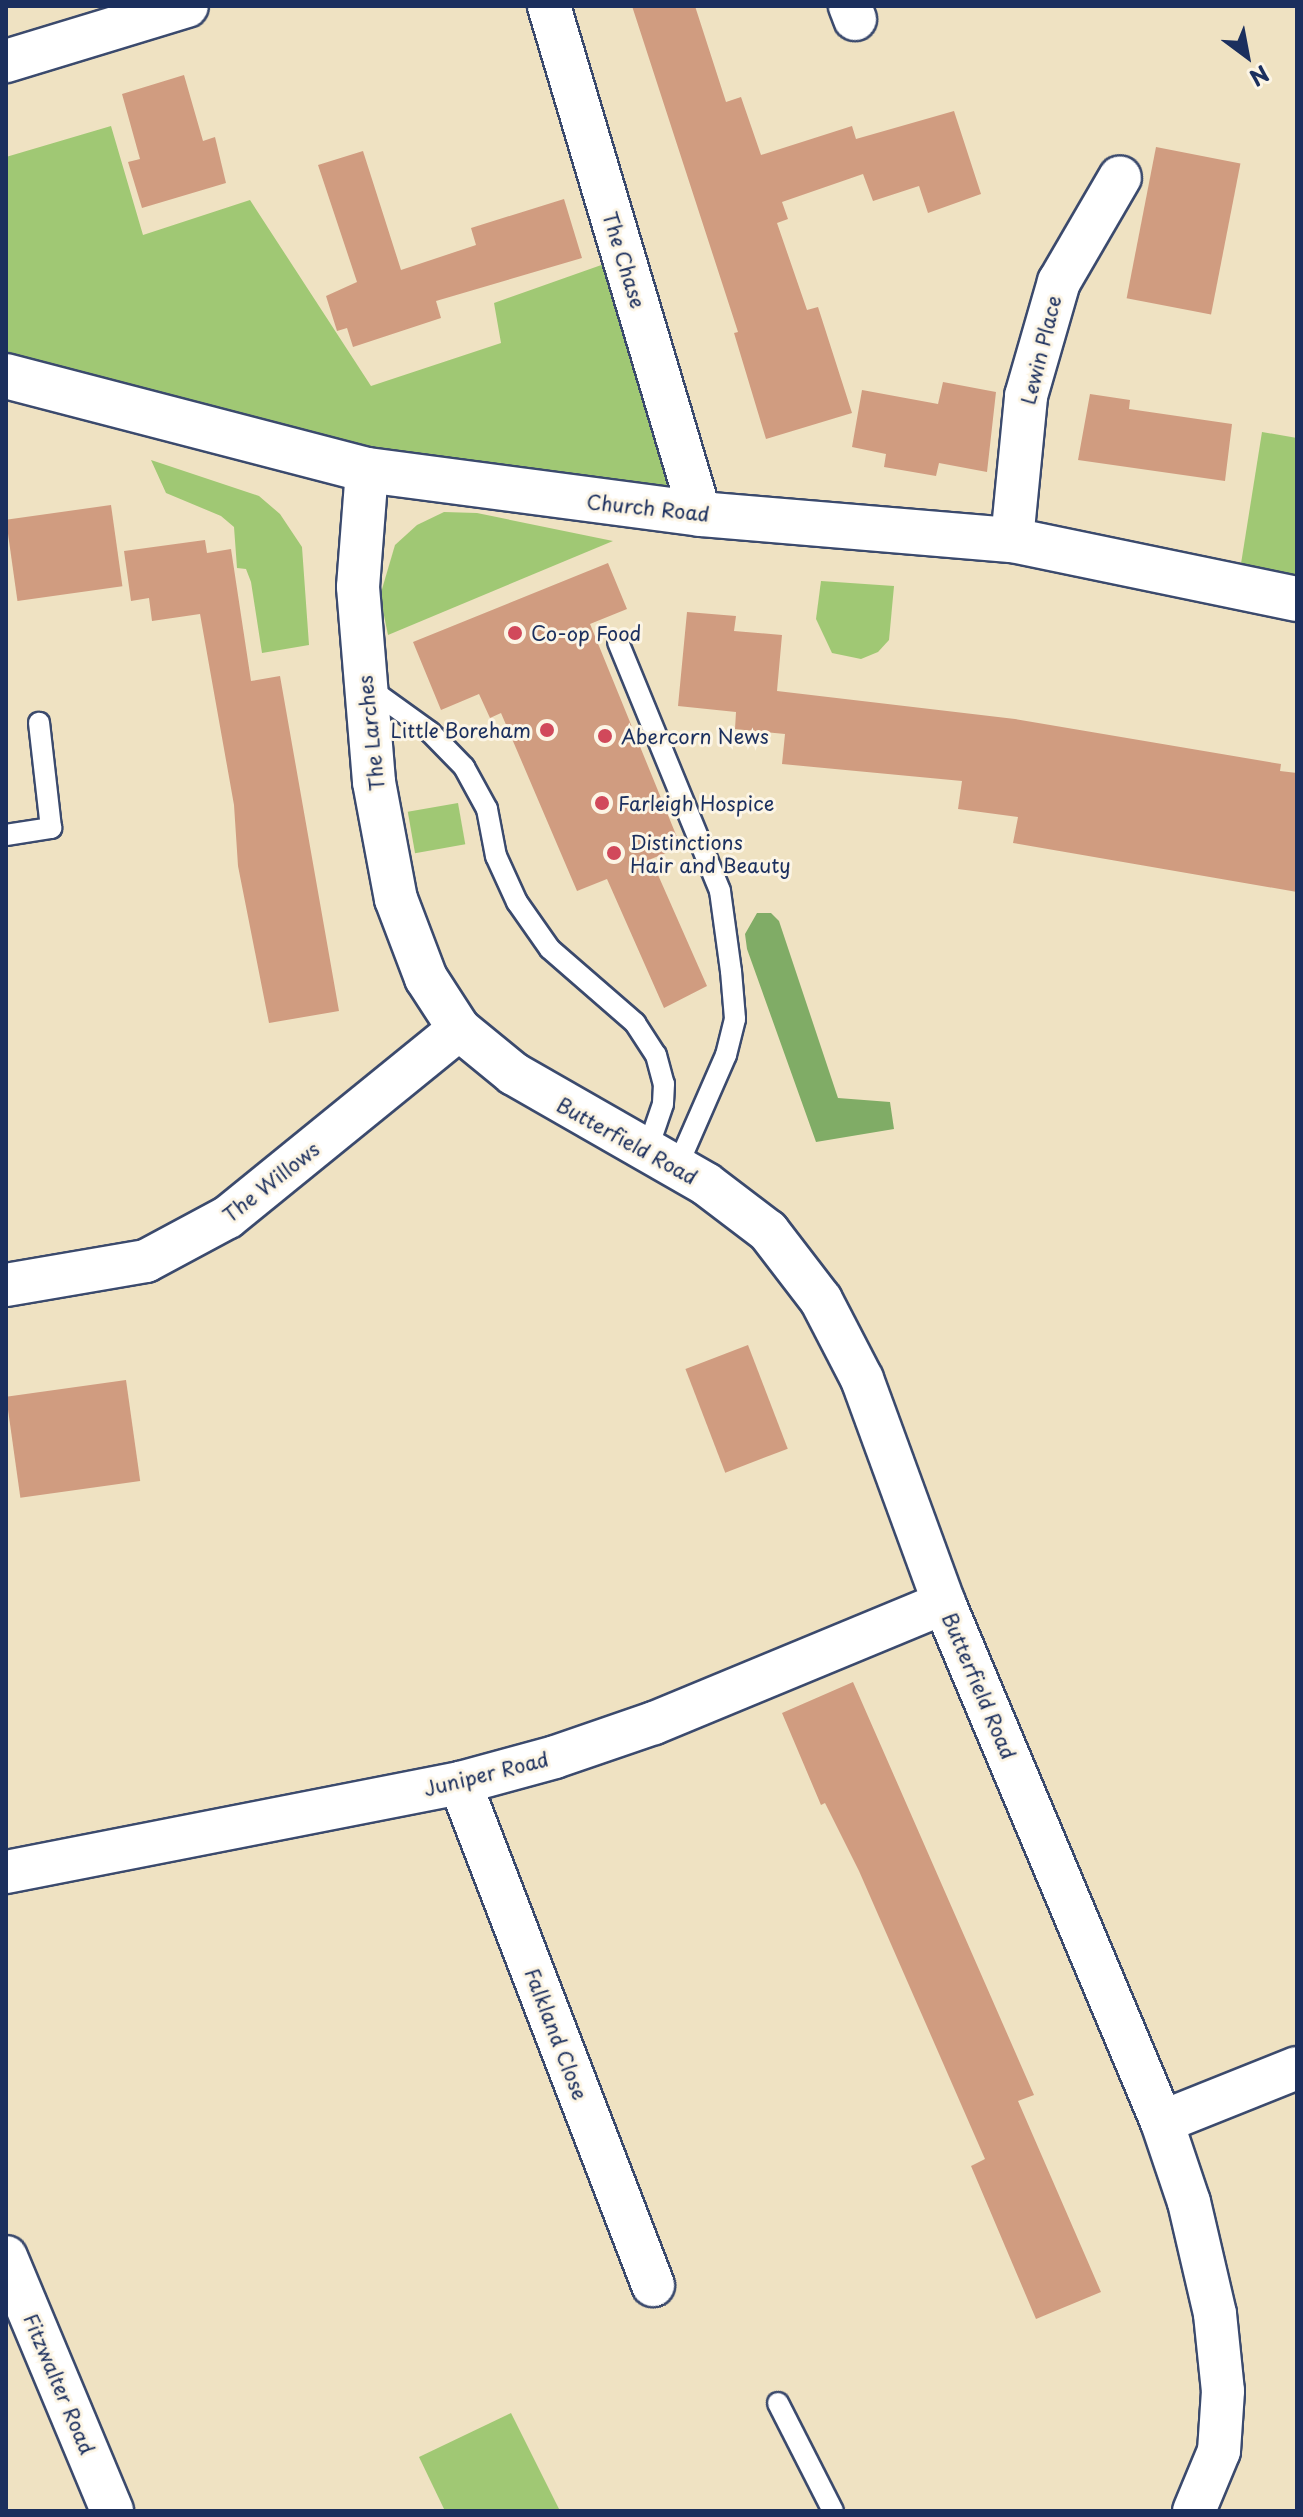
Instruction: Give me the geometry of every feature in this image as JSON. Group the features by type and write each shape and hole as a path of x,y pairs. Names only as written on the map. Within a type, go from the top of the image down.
{"street":[{"path":"6,61 187,6"},
{"name":"The Chase","path":"549,6 700,514"},
{"name":"Lewin Place","path":"1012,540 1026,396 1059,282 1120,177"},
{"name":"Church Road","path":"6,376 367,470 700,514 1012,540 1297,599"},
{"name":"The Larches","path":"367,470 358,587 360,646 369,688 374,782 396,899 426,978 459,1029"},
{"name":"Butterfield Road","path":"459,1029 550,1098 662,1159 768,1231 821,1300 862,1379 944,1603 1162,2122 1189,2202 1209,2286 1223,2391 1219,2451 1194,2511"},
{"name":"The Willows","path":"6,1285 146,1261 228,1217 459,1029"},
{"name":"Juniper Road","path":"6,1872 460,1783 654,1723 944,1603"},
{"name":"Falkland Close","path":"460,1783 653,2285"},
{"path":"1162,2122 1297,2068"},
{"name":"Fitzwalter Road","path":"6,2257 112,2511"}],"lane":[{"path":"618,642 720,891 731,971 735,1019 726,1055 662,1159"},
{"path":"369,688 430,732 464,767 487,809 496,856 517,902 550,949 635,1023 656,1055 664,1084 662,1159"},
{"path":"6,835 51,828 39,723"},
{"path":"778,2403 833,2511"}],"green space":[{"path":"111,126 143,235 250,200 371,386 501,343 494,303 624,257 700,514 6,376 6,157"},
{"path":"1262,432 1297,438 1297,580 1240,570"},
{"path":"151,460 259,496 280,514 302,547 309,645 262,653 251,582 246,569 237,568 234,527 221,516 166,493"},
{"path":"444,512 477,513 613,541 388,635 380,596 395,545 417,525"},
{"path":"821,581 894,586 889,640 878,652 861,659 832,653 816,619"},
{"path":"458,803 465,844 415,853 408,812"},
{"path":"757,913 771,913 779,921 838,1098 890,1102 894,1129 816,1142 747,949 745,934"},
{"path":"511,2413 560,2511 445,2511 419,2457"}],"building":[{"path":"632,6 695,6 726,102 741,97 761,155 852,126 856,139 954,111 981,194 928,213 919,186 873,201 863,174 782,202 788,219 777,223 807,310 818,307 852,413 766,439 734,333 738,332"},
{"path":"184,75 203,141 215,137 226,183 142,208 128,162 140,159 122,94"},
{"path":"1156,147 1240,163 1211,315 1127,298"},
{"path":"363,151 401,270 476,245 471,228 564,199 582,258 436,301 441,318 353,347 347,328 337,331 326,296 357,282 318,165"},
{"path":"943,382 996,392 987,472 939,463 936,476 884,467 886,454 852,447 862,390 938,404"},
{"path":"1090,394 1130,400 1129,409 1232,424 1225,481 1078,460"},
{"path":"111,505 122,586 17,601 6,520"},
{"path":"205,540 207,553 231,549 251,681 280,676 339,1011 269,1023 238,866 234,805 200,614 152,621 149,598 131,601 124,551"},
{"path":"608,563 627,609 590,624 681,847 651,859 707,986 664,1008 607,879 577,891 501,713 490,718 479,694 441,710 413,642"},
{"path":"687,612 736,616 734,631 782,635 777,691 1015,719 1281,764 1280,771 1297,773 1297,892 1013,843 1018,817 958,809 962,781 782,764 785,734 735,729 736,712 678,706"},
{"path":"748,1345 788,1449 725,1473 685,1369"},
{"path":"126,1380 140,1481 20,1498 6,1397"},
{"path":"853,1682 1034,2095 1018,2101 1101,2292 1036,2319 971,2166 985,2159 859,1871 825,1803 821,1805 782,1713"}],"place":[{"name":"Co-op Food","path":"515,633"},
{"name":"Little Boreham","path":"547,730"},
{"name":"Abercorn News","path":"605,736"},
{"name":"Farleigh Hospice","path":"602,803"},
{"name":"Distinctions Hair and Beauty","path":"614,853"}]}
